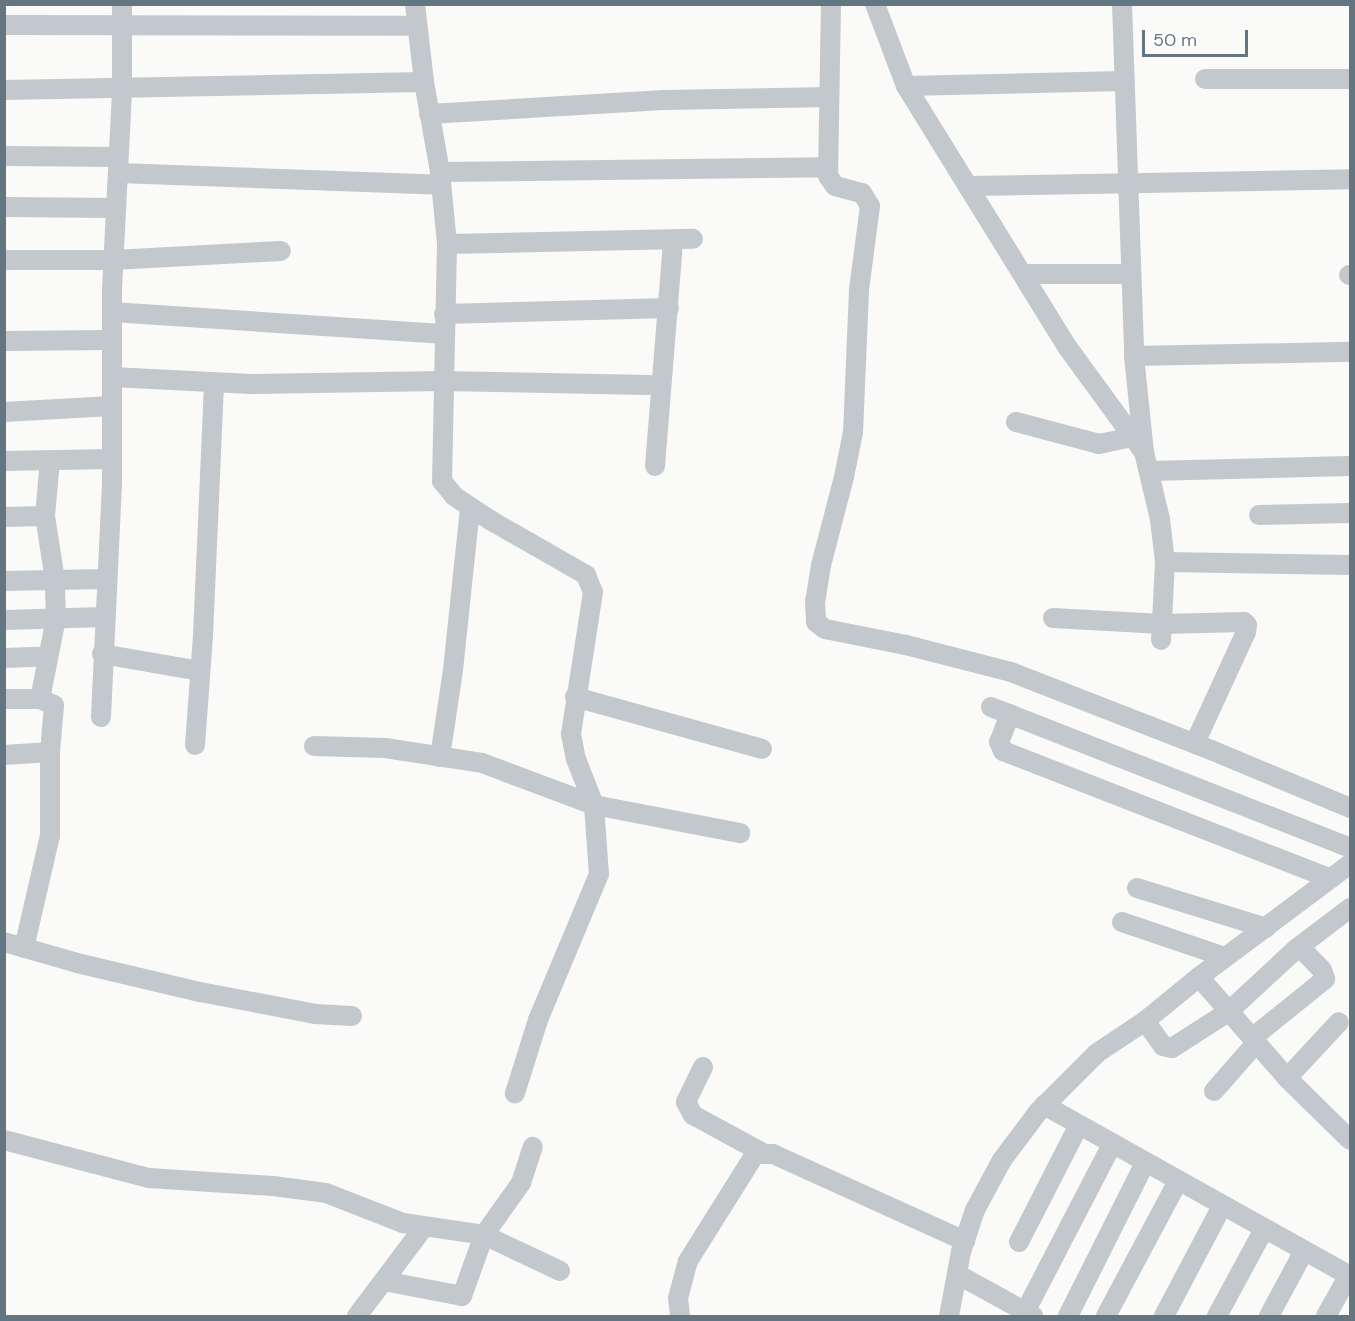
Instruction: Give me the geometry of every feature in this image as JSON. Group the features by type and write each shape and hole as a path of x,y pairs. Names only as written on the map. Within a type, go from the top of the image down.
{"street":[{"path":"101,717 105,579 112,459 113,260 122,89 122,4"},
{"path":"415,4 424,82 441,179 447,244 442,381 442,481 446,490 470,507 579,569 591,582 592,592 575,697 572,745 594,805 600,865 597,881 538,1020 515,1093"},
{"path":"831,4 828,176 835,186 862,193 870,206 859,290 853,432 846,469 820,565 814,601 816,622 825,629 906,645 1011,672 1195,743 1350,808"},
{"path":"875,4 906,86 1068,348 1142,453"},
{"path":"1122,4 1134,356 1142,453 1160,519 1165,562 1162,632"},
{"path":"4,25 416,26"},
{"path":"1205,79 1350,79"},
{"path":"906,86 1123,81"},
{"path":"4,90 424,82"},
{"path":"429,114 664,100 829,97"},
{"path":"4,156 118,165 441,179 828,167"},
{"path":"968,186 1350,179"},
{"path":"4,207 116,208"},
{"path":"447,244 683,239 669,308 655,466"},
{"path":"4,260 113,260 281,250"},
{"path":"1023,274 1131,274"},
{"path":"444,314 669,308"},
{"path":"112,312 444,334"},
{"path":"4,341 112,340"},
{"path":"1134,356 1350,352"},
{"path":"112,377 214,383 442,381 649,385"},
{"path":"195,745 214,383"},
{"path":"4,412 112,406"},
{"path":"1016,423 1142,453 1350,466"},
{"path":"4,461 112,459"},
{"path":"40,699 56,618 55,580 45,516 50,460"},
{"path":"440,757 453,670 470,507"},
{"path":"1259,515 1350,513"},
{"path":"4,517 45,516"},
{"path":"1165,562 1350,566"},
{"path":"4,581 105,579"},
{"path":"4,620 104,617"},
{"path":"1053,618 1162,632 1240,620 1247,625 1195,743"},
{"path":"102,654 200,671"},
{"path":"4,658 38,657"},
{"path":"575,697 762,749"},
{"path":"4,699 40,699 54,705 50,752 50,836 24,948"},
{"path":"991,707 1350,848"},
{"path":"1010,714 999,742 1003,751 1329,878"},
{"path":"314,746 385,748 498,768 594,805 740,833"},
{"path":"4,755 50,752"},
{"path":"949,1317 965,1241 975,1210 1002,1160 1044,1105 1097,1053 1145,1021 1225,957 1350,864"},
{"path":"1137,888 1266,928"},
{"path":"1145,1021 1167,1049 1228,1012 1300,947 1350,908"},
{"path":"1122,922 1225,957"},
{"path":"4,942 77,963 261,1005 315,1014 352,1016"},
{"path":"1214,1091 1254,1041 1325,979 1322,970 1300,947"},
{"path":"1199,977 1287,1078 1347,1130"},
{"path":"1287,1078 1339,1022"},
{"path":"703,1067 686,1102 693,1115 763,1153"},
{"path":"1044,1105 1349,1276 1326,1317"},
{"path":"1019,1242 1079,1125"},
{"path":"4,1140 149,1178 273,1186 326,1193 403,1222 484,1235 507,1243 560,1271"},
{"path":"957,1274 1027,1315 1112,1144"},
{"path":"384,1281 462,1296 484,1235 521,1183 533,1147"},
{"path":"680,1317 678,1298 688,1261 755,1154 773,1154 965,1241"},
{"path":"1068,1317 1145,1163"},
{"path":"1106,1317 1178,1182"},
{"path":"1164,1317 1222,1206"},
{"path":"357,1317 424,1227"},
{"path":"1217,1317 1264,1229"},
{"path":"1269,1317 1304,1251"}]}
